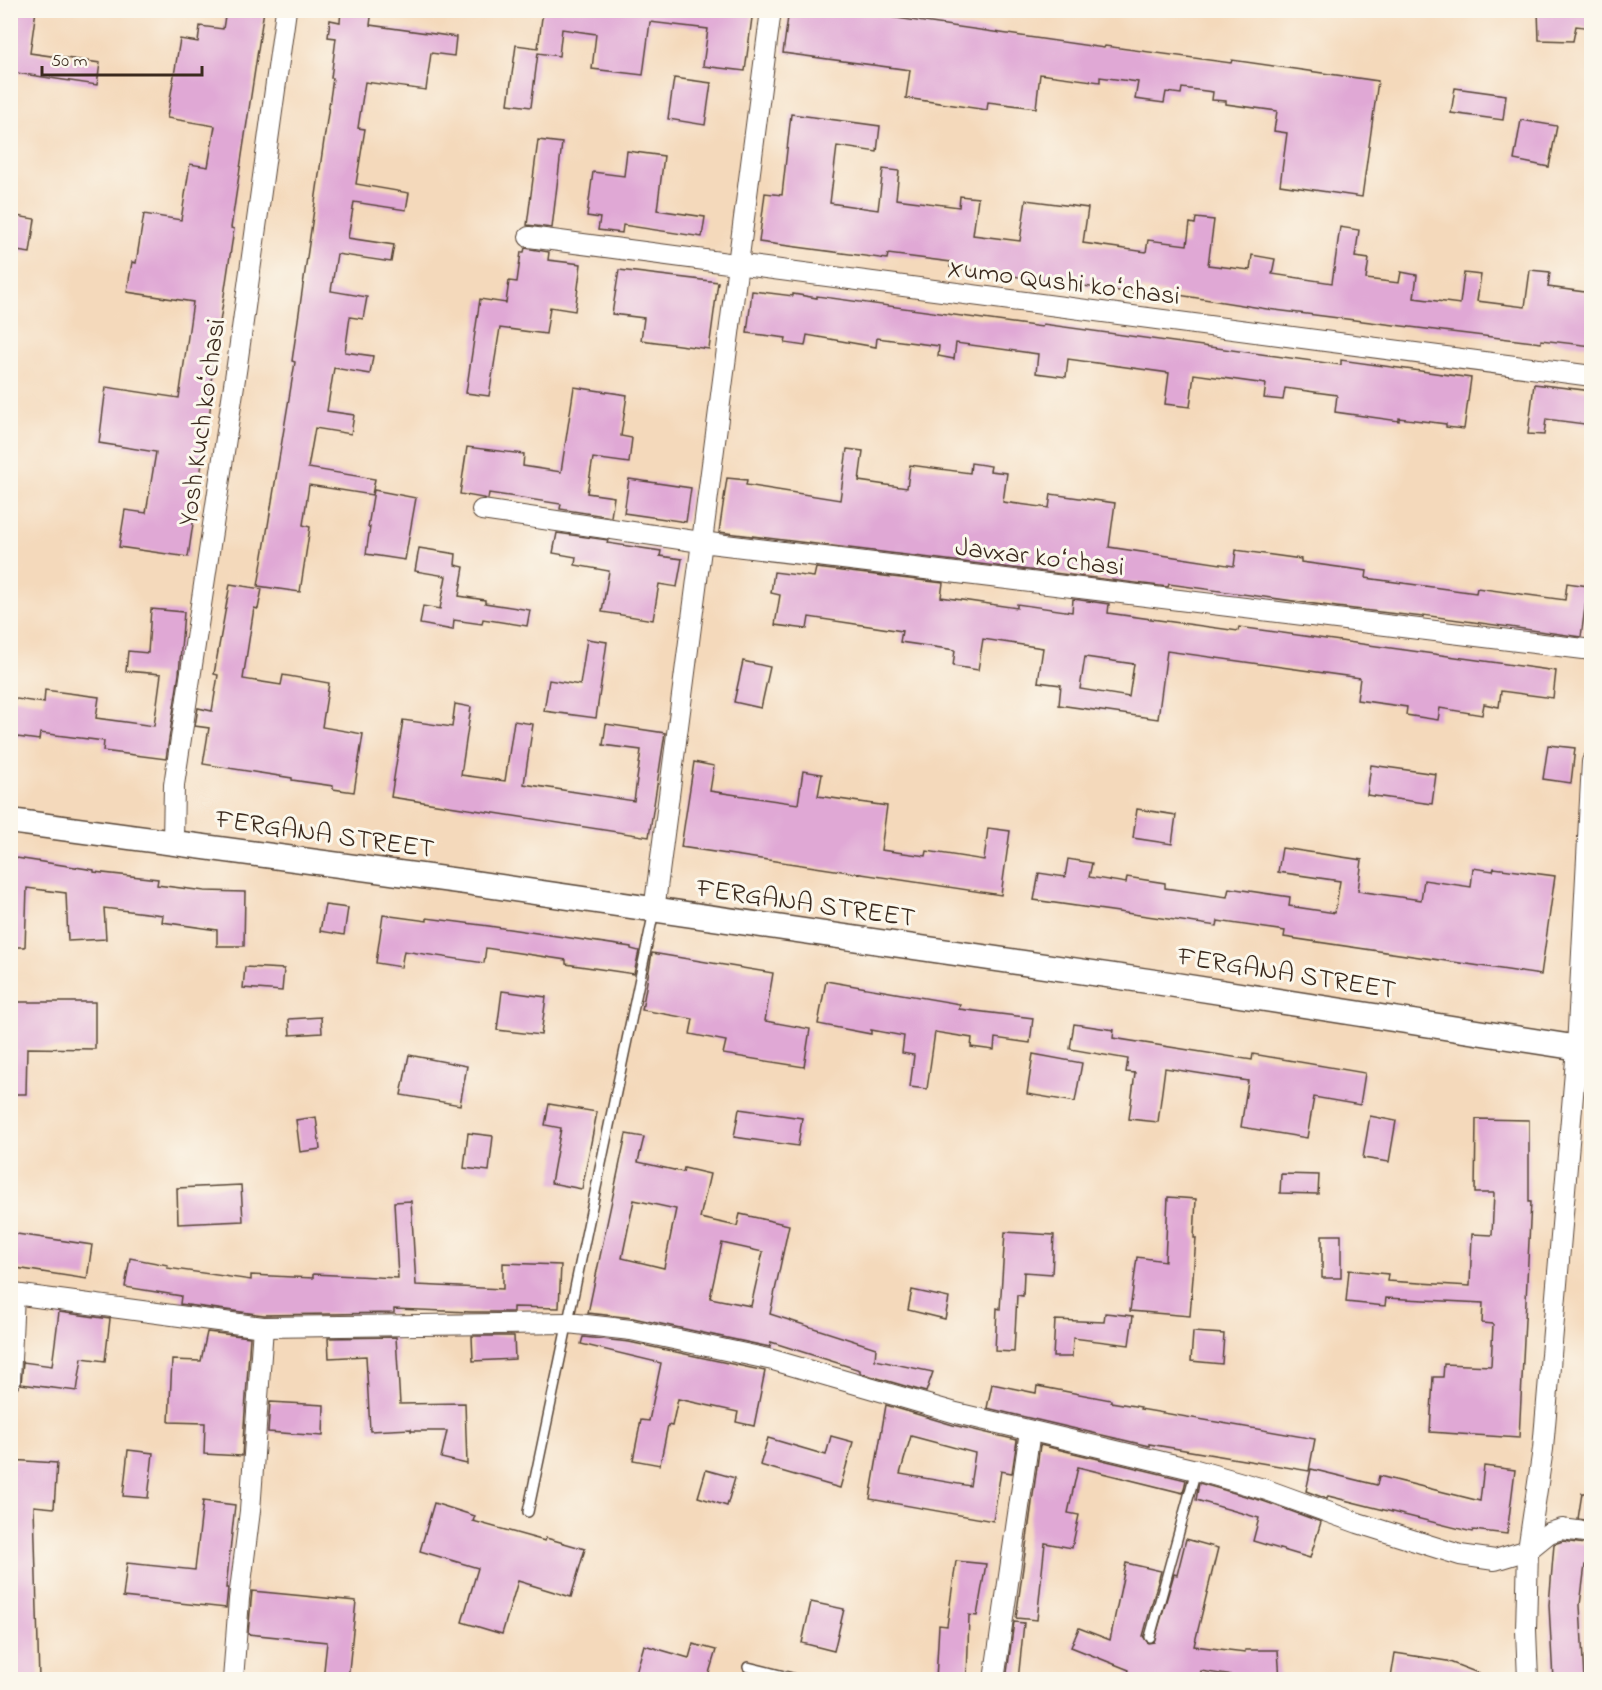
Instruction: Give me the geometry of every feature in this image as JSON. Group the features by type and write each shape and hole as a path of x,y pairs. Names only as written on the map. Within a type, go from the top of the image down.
{"street":[{"name":"Yosh Kuch koʻchasi","path":"172,842 174,785 235,377 286,10"},
{"path":"654,910 771,10"},
{"name":"Xumo Qushi koʻchasi","path":"529,237 1592,376"},
{"name":"Javxar koʻchasi","path":"482,510 701,542 1592,650"},
{"path":"1528,1680 1526,1630 1528,1550 1543,1449 1584,1049 1592,762"},
{"name":"FERGANA STREET","path":"10,821 1157,982 1584,1049"},
{"path":"10,1381 12,1293 225,1324 263,1327 568,1323 632,1330 773,1360 956,1413 1196,1470 1267,1490 1368,1526 1460,1555 1495,1560 1528,1550 1549,1533 1562,1529 1592,1533"},
{"path":"233,1680 239,1599 250,1511 263,1327"},
{"path":"994,1680 1030,1431"}],"lane":[{"path":"528,1512 654,910"},
{"path":"1150,1637 1196,1470"},
{"path":"748,1667 800,1680"}],"building":[{"path":"15,10 36,10 30,53 100,63 97,85 10,72 10,40"},
{"path":"226,10 264,10 231,228 234,229 188,557 119,547 125,510 146,513 156,452 99,443 106,387 179,398 193,302 127,292 132,262 136,263 144,214 181,220 190,164 208,167 215,126 167,118 180,39 198,42 200,26 223,29"},
{"path":"341,10 372,10 370,25 456,37 454,56 431,53 426,90 365,82 358,128 365,129 356,184 409,193 406,210 354,202 348,238 394,245 391,262 337,254 331,291 367,297 363,319 350,317 345,352 373,356 370,374 334,368 327,411 354,415 351,434 315,428 308,468 375,479 372,495 309,485 303,525 310,527 300,592 258,586 295,362 292,361 333,78 331,78 336,38 328,37 330,20 340,22"},
{"path":"543,10 753,10 745,71 703,66 708,29 650,22 643,75 592,69 596,34 562,29 559,56 538,53 531,107 508,104 516,45 538,48"},
{"path":"789,10 841,10 1104,48 1105,46 1231,63 1232,60 1378,81 1362,197 1280,185 1287,133 1274,131 1277,111 1226,104 1226,101 1212,100 1213,92 1182,88 1181,94 1166,92 1164,103 1135,99 1138,82 1100,77 1100,82 1040,74 1036,108 988,102 987,110 906,98 910,70 783,53"},
{"path":"1538,10 1592,10 1592,28 1576,26 1573,41 1539,40"},
{"path":"674,78 711,83 705,125 668,119"},
{"path":"1455,88 1506,95 1503,120 1451,113"},
{"path":"791,114 880,126 877,152 837,146 830,203 878,210 883,169 899,171 896,199 959,207 960,196 978,198 973,235 1020,241 1026,200 1088,208 1083,243 1146,252 1148,240 1187,245 1190,223 1195,224 1196,218 1214,220 1208,265 1250,270 1252,255 1275,259 1272,274 1332,283 1340,227 1359,230 1355,257 1369,259 1366,279 1399,283 1401,272 1417,275 1414,298 1460,304 1464,273 1481,275 1477,301 1525,307 1530,270 1550,272 1548,287 1592,293 1592,346 1541,340 1541,343 1267,309 1141,289 1140,294 950,267 951,262 888,254 887,259 759,242 765,193 782,195"},
{"path":"1521,120 1557,126 1549,167 1514,160"},
{"path":"538,140 562,143 552,228 527,225"},
{"path":"627,151 664,156 657,210 705,217 702,237 623,225 622,233 598,230 600,218 587,216 593,172 624,176"},
{"path":"10,215 35,219 30,253 10,250"},
{"path":"525,248 549,252 548,260 581,264 575,311 550,307 546,334 500,328 489,396 466,393 480,299 506,303 509,281 517,282 521,252 524,252"},
{"path":"619,270 718,282 709,349 641,340 644,318 612,314"},
{"path":"752,291 817,298 817,296 1341,365 1341,360 1471,378 1464,429 1446,427 1446,424 1399,418 1399,421 1335,412 1337,395 1285,388 1283,400 1264,398 1266,384 1194,374 1190,407 1165,404 1169,373 1068,359 1066,377 1036,373 1038,354 956,343 954,359 938,356 939,346 877,338 876,347 807,335 805,346 785,343 786,338 747,333"},
{"path":"1534,384 1592,391 1592,425 1546,419 1544,435 1528,434"},
{"path":"574,387 627,395 621,436 632,438 629,463 593,458 587,493 614,497 611,517 560,509 561,504 489,493 488,499 460,494 467,447 524,454 523,466 561,472"},
{"path":"847,449 863,451 859,481 907,488 910,465 970,473 971,463 991,466 990,471 1007,473 1003,502 1049,508 1051,494 1115,503 1109,547 1234,566 1236,550 1367,571 1366,578 1476,593 1477,588 1565,600 1567,583 1588,586 1581,637 1169,584 1168,587 719,532 727,478 747,480 746,485 840,500"},
{"path":"629,479 691,488 686,522 624,513"},
{"path":"374,490 416,498 405,560 366,554"},
{"path":"557,533 608,540 607,543 661,551 660,556 682,559 677,587 659,584 653,620 602,612 609,571 575,565 576,557 553,553"},
{"path":"419,548 456,554 455,565 464,567 459,596 485,600 485,603 530,610 527,626 483,619 482,624 454,620 453,630 420,624 423,606 440,609 446,576 415,571"},
{"path":"816,568 943,583 941,597 1017,608 1017,604 1072,612 1073,599 1109,604 1108,613 1238,631 1239,627 1556,671 1553,698 1501,691 1499,707 1484,704 1482,715 1440,708 1438,720 1406,715 1407,707 1357,700 1360,678 1167,651 1158,719 1059,705 1061,685 1038,682 1043,648 983,639 978,670 953,666 955,650 900,642 902,631 809,617 807,629 775,625 780,595 771,593 774,572 814,577","holes":["1085,657 1134,664 1129,697 1080,689"]},
{"path":"230,584 262,589 258,609 254,608 243,679 281,685 283,675 329,683 322,727 363,734 354,792 333,789 333,786 292,780 292,778 203,764 209,728 195,726 198,708 212,711 218,675 214,674"},
{"path":"151,609 184,612 179,674 166,759 103,751 104,741 40,733 39,740 10,736 10,698 44,703 45,690 99,697 96,718 154,726 161,674 126,671 128,651 148,653"},
{"path":"587,639 607,642 596,718 544,711 549,680 580,685"},
{"path":"743,661 770,667 761,708 734,702"},
{"path":"455,704 471,707 461,775 505,781 514,721 533,724 524,784 634,801 641,750 603,745 606,724 665,733 649,837 391,797 403,720 452,727"},
{"path":"1548,745 1575,748 1571,783 1543,779"},
{"path":"694,762 714,766 710,791 798,804 803,771 822,774 818,796 887,806 881,850 926,856 927,851 984,860 988,828 1010,831 1001,895 681,847"},
{"path":"1371,765 1436,774 1432,804 1367,795"},
{"path":"1137,809 1176,815 1172,844 1133,838"},
{"path":"1282,848 1362,860 1358,891 1421,900 1424,880 1471,887 1473,868 1493,871 1494,868 1555,876 1541,975 1284,937 1285,931 1218,921 1217,926 1034,900 1039,873 1065,877 1068,859 1092,863 1089,877 1126,883 1127,877 1165,883 1165,888 1227,897 1229,888 1290,897 1289,906 1335,913 1340,881 1278,872"},
{"path":"10,857 94,870 94,872 158,879 157,885 205,891 245,892 244,946 217,946 217,930 162,922 163,915 104,908 106,939 68,941 66,893 27,888 25,947 10,947"},
{"path":"325,905 348,908 344,935 320,931"},
{"path":"383,915 489,926 631,947 639,951 634,974 566,964 566,960 486,948 484,963 404,951 401,967 376,963"},
{"path":"652,953 773,973 765,1021 810,1029 804,1067 723,1054 726,1041 690,1034 693,1019 642,1010"},
{"path":"245,967 284,969 282,991 243,988"},
{"path":"826,981 960,1004 959,1009 1033,1018 1030,1043 995,1038 994,1050 971,1047 972,1038 935,1032 927,1089 910,1087 914,1055 902,1053 904,1036 871,1030 871,1034 818,1024"},
{"path":"502,991 546,997 541,1035 497,1030"},
{"path":"10,1002 95,1002 95,1049 27,1048 26,1094 10,1094"},
{"path":"321,1017 322,1033 290,1035 289,1019"},
{"path":"1074,1024 1114,1030 1113,1038 1252,1060 1253,1054 1365,1073 1360,1105 1314,1097 1307,1138 1241,1127 1248,1081 1165,1068 1158,1122 1129,1119 1135,1073 1126,1072 1128,1059 1070,1049"},
{"path":"1033,1054 1082,1063 1075,1102 1027,1094"},
{"path":"409,1055 467,1066 460,1105 401,1095"},
{"path":"549,1104 597,1112 582,1189 551,1183 561,1128 545,1125"},
{"path":"739,1109 802,1118 798,1146 734,1137"},
{"path":"1370,1116 1396,1121 1389,1162 1363,1158"},
{"path":"316,1117 320,1149 300,1152 296,1120"},
{"path":"1476,1119 1529,1120 1529,1202 1531,1202 1519,1438 1430,1432 1433,1377 1443,1377 1444,1364 1491,1366 1493,1324 1482,1323 1483,1303 1386,1298 1385,1306 1346,1302 1349,1270 1388,1274 1387,1281 1470,1286 1472,1234 1492,1235 1494,1193 1475,1193"},
{"path":"468,1133 493,1136 489,1171 464,1168"},
{"path":"626,1134 644,1137 638,1162 683,1172 684,1168 710,1174 700,1218 737,1226 740,1214 789,1225 770,1314 876,1348 875,1360 933,1372 926,1392 860,1373 860,1370 771,1342 770,1347 633,1318 588,1313","holes":["634,1200 676,1209 664,1268 622,1258","722,1243 763,1252 751,1306 710,1298"]},
{"path":"1281,1174 1319,1175 1318,1194 1280,1193"},
{"path":"241,1185 243,1221 178,1224 177,1188"},
{"path":"1168,1197 1196,1199 1194,1238 1196,1238 1190,1316 1130,1311 1137,1257 1165,1261"},
{"path":"411,1201 416,1285 503,1289 503,1263 561,1265 559,1308 513,1307 513,1312 394,1309 394,1313 264,1315 180,1304 181,1296 125,1287 130,1258 168,1265 167,1268 251,1280 251,1275 313,1278 313,1274 398,1278 394,1202"},
{"path":"1005,1232 1054,1235 1052,1274 1024,1272 1023,1296 1017,1295 1014,1352 995,1351"},
{"path":"10,1233 92,1245 87,1279 10,1267"},
{"path":"1322,1235 1341,1235 1341,1278 1322,1278"},
{"path":"912,1290 949,1298 945,1319 908,1310"},
{"path":"59,1312 110,1319 105,1361 82,1358 77,1391 21,1384 23,1362 52,1366"},
{"path":"1105,1313 1133,1316 1129,1345 1073,1338 1072,1357 1053,1357 1055,1320 1104,1322"},
{"path":"207,1332 250,1337 242,1456 204,1454 205,1423 169,1422 172,1360 201,1361"},
{"path":"1193,1332 1224,1334 1222,1364 1191,1361"},
{"path":"472,1336 514,1336 515,1359 473,1361"},
{"path":"396,1337 400,1404 465,1403 467,1464 441,1458 447,1431 411,1431 411,1429 370,1431 366,1356 329,1358 328,1338"},
{"path":"583,1337 629,1342 765,1371 754,1426 736,1422 738,1412 678,1399 672,1426 668,1425 660,1465 633,1460 641,1420 649,1421 661,1363 581,1344"},
{"path":"992,1384 1036,1393 1037,1386 1111,1400 1111,1402 1141,1407 1140,1409 1315,1439 1309,1471 1149,1444 1149,1446 987,1408"},
{"path":"270,1402 324,1405 323,1436 268,1432"},
{"path":"886,1405 953,1425 1017,1440 1012,1473 1001,1471 993,1521 870,1499","holes":["911,1436 975,1453 970,1486 900,1474"]},
{"path":"831,1436 853,1442 840,1488 760,1465 768,1438 826,1455"},
{"path":"1040,1445 1186,1480 1183,1493 1078,1467 1068,1513 1079,1515 1072,1548 1045,1543 1037,1620 1016,1618"},
{"path":"128,1450 153,1453 148,1498 123,1496"},
{"path":"10,1460 57,1463 54,1508 34,1506 39,1680 10,1680"},
{"path":"1484,1466 1515,1470 1507,1534 1473,1530 1472,1532 1328,1496 1327,1499 1306,1491 1311,1469 1377,1485 1379,1476 1480,1501"},
{"path":"706,1470 735,1478 727,1506 698,1497"},
{"path":"1199,1483 1263,1501 1321,1522 1310,1558 1253,1541 1259,1518 1196,1500"},
{"path":"1582,1493 1592,1493 1592,1521 1578,1519"},
{"path":"203,1501 235,1505 226,1608 123,1597 127,1563 195,1570"},
{"path":"434,1503 475,1516 473,1521 545,1541 546,1538 585,1549 571,1597 518,1581 502,1634 462,1622 478,1568 420,1551"},
{"path":"1186,1539 1218,1548 1194,1646 1245,1652 1245,1650 1278,1650 1280,1680 1260,1680 1201,1671 1198,1680 1126,1680 1129,1670 1071,1647 1079,1628 1110,1640 1126,1563 1161,1571 1143,1636 1148,1643 1154,1642 1174,1574 1177,1575"},
{"path":"1563,1541 1592,1545 1592,1566 1585,1565 1580,1605 1584,1680 1553,1680 1549,1605 1554,1544"},
{"path":"956,1561 986,1564 977,1616 969,1615 967,1680 936,1680 939,1625 947,1626"},
{"path":"252,1591 356,1601 348,1680 323,1680 327,1642 248,1634"},
{"path":"811,1602 844,1609 834,1651 802,1643"},
{"path":"1014,1622 1024,1623 1018,1680 1006,1680"},
{"path":"693,1644 716,1650 707,1680 634,1680 644,1645 689,1658"},
{"path":"1395,1653 1447,1661 1491,1678 1491,1680 1391,1678"}]}
